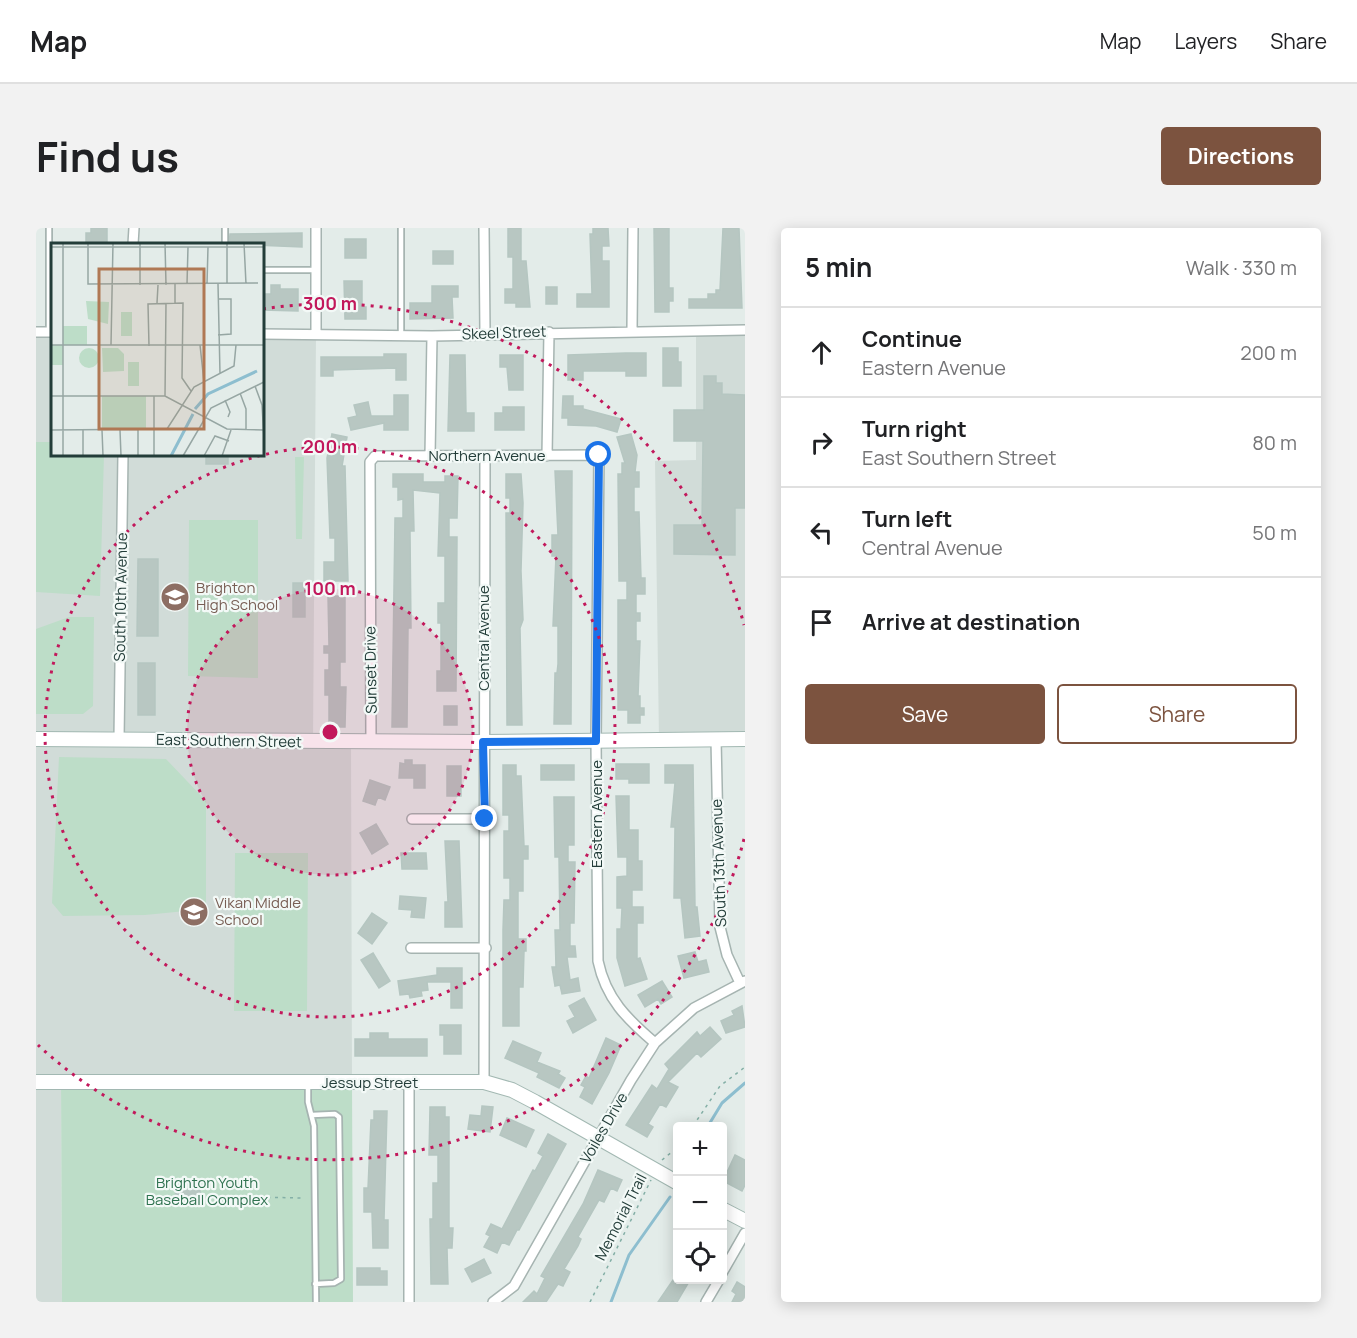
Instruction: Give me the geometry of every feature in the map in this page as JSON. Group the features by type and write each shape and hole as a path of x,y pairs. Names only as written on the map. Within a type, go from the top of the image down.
{"street":[{"path":"133,243 134,228"},
{"path":"316,228 316,334"},
{"path":"484,228 485,333"},
{"path":"632,330 633,228"},
{"name":"Skeel Street","path":"264,334 432,336 632,330 745,330"},
{"path":"36,332 51,332"},
{"path":"547,456 549,332"},
{"path":"430,456 432,336"},
{"name":"Northern Avenue","path":"375,456 599,455"},
{"name":"Eastern Avenue","path":"599,455 596,741 598,931 601,974 617,1008 655,1043"},
{"name":"South 10th Avenue","path":"119,740 123,456"},
{"name":"Sunset Drive","path":"371,742 370,462 375,456"},
{"name":"Central Avenue","path":"484,1082 485,456"},
{"name":"East Southern Street","path":"36,739 371,742 745,739"},
{"name":"South 13th Avenue","path":"716,739 720,927 727,955 743,982"},
{"path":"412,819 485,819"},
{"path":"411,948 486,948"},
{"name":"Voiles Drive","path":"493,1302 514,1286 655,1043 694,1008 743,982"},
{"name":"Jessup Street","path":"36,1082 484,1082 512,1090 673,1180"},
{"path":"409,1082 410,1302"},
{"path":"727,1211 745,1221"},
{"path":"727,1266 745,1233"},
{"path":"706,1302 717,1284"}],"lane":[{"path":"49,228 51,332"},
{"path":"401,228 401,335"},
{"path":"264,270 316,270"},
{"path":"308,1083 308,1102 312,1115 316,1302"},
{"path":"312,1115 335,1114 339,1117 341,1279 334,1283 315,1284"}],"path":[{"path":"696,1122 720,1086 745,1067"},
{"name":"Memorial Trail","path":"590,1302 662,1159 673,1151"},
{"path":"200,1196 302,1198"}],"shaded area":[{"path":"696,330 745,330 745,739 659,740 655,461 696,460"},
{"path":"36,332 51,332 51,456 264,456 264,334 316,334 313,741 351,742 352,1083 61,1082 62,1302 36,1302"}],"green space":[{"path":"36,442 51,442 51,456 104,456 100,596 36,592"},
{"path":"295,457 304,457 302,539 296,539"},
{"path":"189,520 258,520 258,678 188,676"},
{"path":"69,617 94,617 93,706 83,714 36,714 36,629"},
{"path":"59,757 166,759 206,801 206,909 145,915 63,916 52,903"},
{"path":"235,853 308,853 307,1011 234,1011"},
{"name":"Brighton Youth Baseball Complex","path":"61,1082 352,1083 353,1302 62,1302"}],"building":[{"path":"91,228 107,228 107,243 86,243 86,233 91,233"},
{"path":"508,228 521,228 521,261 526,261 530,307 516,307 516,303 505,303 505,289 513,289 513,257 508,257"},
{"path":"593,228 608,228 609,246 602,246 602,261 609,261 609,307 577,307 577,294 592,294 590,234 593,234"},
{"path":"654,228 669,228 669,288 673,288 673,301 669,301 669,312 655,312"},
{"path":"723,228 739,228 742,308 689,308 689,299 708,299 708,294 716,294 716,290 720,290"},
{"path":"302,233 302,247 264,245 264,243 229,243 230,234"},
{"path":"345,239 366,239 366,258 345,258"},
{"path":"433,251 453,251 453,264 433,264"},
{"path":"344,281 362,281 362,307 366,307 366,319 345,319"},
{"path":"271,285 280,285 280,289 298,289 298,311 264,310 264,294 271,294"},
{"path":"432,286 458,286 458,297 452,297 453,318 410,319 410,303 432,303"},
{"path":"546,287 557,287 557,304 546,304"},
{"path":"663,348 678,348 678,362 681,362 681,386 663,386"},
{"path":"646,353 646,376 626,376 626,371 583,371 583,380 568,380 568,355"},
{"path":"384,354 406,354 406,380 396,380 396,368 333,370 333,376 321,376 321,357 384,357"},
{"path":"450,355 465,355 466,413 474,413 474,431 448,431"},
{"path":"500,355 523,355 523,390 509,390 507,367 500,367"},
{"path":"704,376 716,376 716,383 722,383 722,394 745,395 745,508 735,508 735,555 674,554 674,525 702,525 703,441 674,441 674,410 704,410"},
{"path":"394,395 408,395 408,430 384,430 384,423 351,430 348,418 357,416 354,405 368,402 371,416 394,416"},
{"path":"563,396 573,396 573,406 583,406 583,409 621,419 617,432 596,426 568,425 568,418 562,418"},
{"path":"503,407 524,407 524,430 495,430 495,413 503,413"},
{"path":"332,434 347,437 342,466 345,466 348,581 324,581 324,562 335,562 335,538 330,538 327,458"},
{"path":"631,434 637,455 635,472 639,472 639,487 634,487 634,512 639,512 641,578 645,578 645,594 636,594 636,613 640,613 640,621 636,621 636,641 640,641 638,696 640,696 640,708 644,708 644,715 640,715 640,723 628,723 628,710 618,710 618,600 627,600 627,581 619,581 618,474 622,474 622,463 625,463 617,437"},
{"path":"206,456 228,456 228,464 206,464"},
{"path":"555,471 572,471 571,724 554,724 555,673 557,673 558,664 558,626 553,626 556,556 552,556 552,535 558,535"},
{"path":"393,474 423,474 423,482 445,482 445,476 458,476 457,518 449,518 449,537 457,537 456,691 437,691 437,671 441,671 441,623 438,623 438,603 445,603 445,556 438,556 440,493 413,490 414,531 410,531 411,628 408,628 407,727 392,727 395,518 403,518 403,499 398,500 398,487 393,487"},
{"path":"506,474 521,474 523,503 521,571 523,620 520,628 522,725 507,725 506,513 510,513 510,498 506,498"},
{"path":"138,559 158,559 158,636 137,636"},
{"path":"293,583 305,583 305,617 293,617"},
{"path":"328,596 345,596 345,662 340,662 340,687 346,687 345,727 329,727 329,695 325,695 325,670 329,670 329,653 324,653 324,646 329,646"},
{"path":"138,663 155,663 155,715 138,715"},
{"path":"444,706 457,706 457,725 444,725"},
{"path":"405,760 412,760 412,765 425,765 425,788 414,788 414,778 399,778 400,763 405,764"},
{"path":"616,764 649,764 649,783 629,783 629,779 616,779"},
{"path":"503,765 516,765 516,776 521,776 524,846 528,846 528,859 523,859 523,891 518,891 518,939 526,939 523,987 519,987 519,1026 503,1026 504,900 510,900 510,878 504,878 504,831 509,831 509,815 503,815"},
{"path":"541,765 574,765 574,780 541,780"},
{"path":"665,765 693,765 695,907 697,907 700,936 685,938 681,898 674,898 675,827 671,827 675,783 665,783"},
{"path":"447,766 461,766 461,796 447,796"},
{"path":"370,780 390,787 385,800 378,797 375,805 363,801"},
{"path":"616,796 629,796 629,830 638,830 638,861 642,861 642,890 632,890 632,907 643,907 643,923 637,923 637,959 640,958 647,979 625,986 617,958 617,929 621,929 622,908 617,908 617,877 627,876 627,857 618,857"},
{"path":"554,797 574,797 574,845 568,845 568,862 575,862 574,923 570,923 570,946 575,946 576,957 567,957 570,980 578,978 580,991 562,994 560,985 555,986 552,967 556,967 555,930 560,930 559,857 555,857"},
{"path":"376,824 388,844 372,854 360,833"},
{"path":"445,841 459,841 462,927 445,927 445,902 448,902"},
{"path":"401,853 426,853 427,869 402,869"},
{"path":"400,896 426,898 424,918 411,917 412,910 399,909"},
{"path":"372,913 387,923 372,944 358,933"},
{"path":"695,952 698,962 706,960 709,972 684,978 678,956"},
{"path":"373,953 390,981 379,988 361,960"},
{"path":"437,968 462,968 462,1008 451,1008 451,982 427,982 428,990 421,991 422,996 410,998 409,994 400,995 398,981 437,975"},
{"path":"662,981 672,997 661,1004 658,999 645,1007 638,995"},
{"path":"584,998 596,1020 573,1033 567,1021 575,1017 569,1006"},
{"path":"742,1006 745,1027 726,1033 721,1021 734,1015 732,1011"},
{"path":"440,1025 461,1025 461,1054 444,1054 444,1035 440,1035"},
{"path":"710,1027 721,1039 701,1057 697,1053 668,1082 678,1087 666,1107 660,1104 648,1124 653,1127 647,1137 626,1125 652,1085 657,1089 669,1069 665,1064 697,1032 700,1036"},
{"path":"370,1033 388,1033 388,1039 427,1039 427,1056 355,1056 355,1039 370,1039"},
{"path":"606,1038 621,1045 592,1104 580,1097 585,1087 581,1085 586,1076 589,1078"},
{"path":"513,1041 541,1053 537,1062 560,1071 558,1074 565,1078 559,1088 537,1077 539,1073 505,1058"},
{"path":"482,1106 493,1107 490,1132 468,1129 470,1115 481,1116"},
{"path":"430,1107 445,1107 445,1117 449,1117 449,1228 453,1228 452,1248 447,1248 448,1284 431,1284 430,1219 433,1219 433,1183 438,1183 438,1155 429,1155"},
{"path":"374,1111 387,1111 384,1220 388,1220 388,1248 373,1248 372,1212 364,1212 364,1188 368,1188 371,1120 374,1120"},
{"path":"507,1118 534,1130 526,1147 500,1135"},
{"path":"548,1134 566,1144 519,1230 509,1245 502,1242 497,1253 484,1247 490,1236 486,1234 491,1224 502,1229 533,1170 535,1171 543,1156 538,1153"},
{"path":"735,1155 745,1160 745,1185 742,1191 727,1183 727,1172"},
{"path":"598,1170 622,1180 617,1191 611,1188 604,1202 599,1200 578,1237 581,1239 578,1246 564,1269 570,1272 563,1286 558,1284 546,1302 523,1302 534,1291 537,1294 545,1278 541,1276 583,1204"},
{"path":"176,1185 200,1185 200,1203 175,1203"},
{"path":"484,1259 491,1273 472,1282 465,1269"},
{"path":"357,1268 380,1268 380,1271 387,1271 387,1285 357,1285"},
{"path":"673,1280 673,1284 688,1284 677,1302 658,1302"},
{"path":"737,1282 745,1287 745,1302 732,1302 736,1294 732,1291"}],"waterway":[{"path":"710,1122 722,1103 745,1083"},
{"path":"611,1302 629,1255 670,1197"}],"place":[{"name":"Brighton High School","path":"175,597"},
{"name":"Vikan Middle School","path":"194,912"}],"route":[{"path":"485,819 483,742 596,741 599,455"}]}
